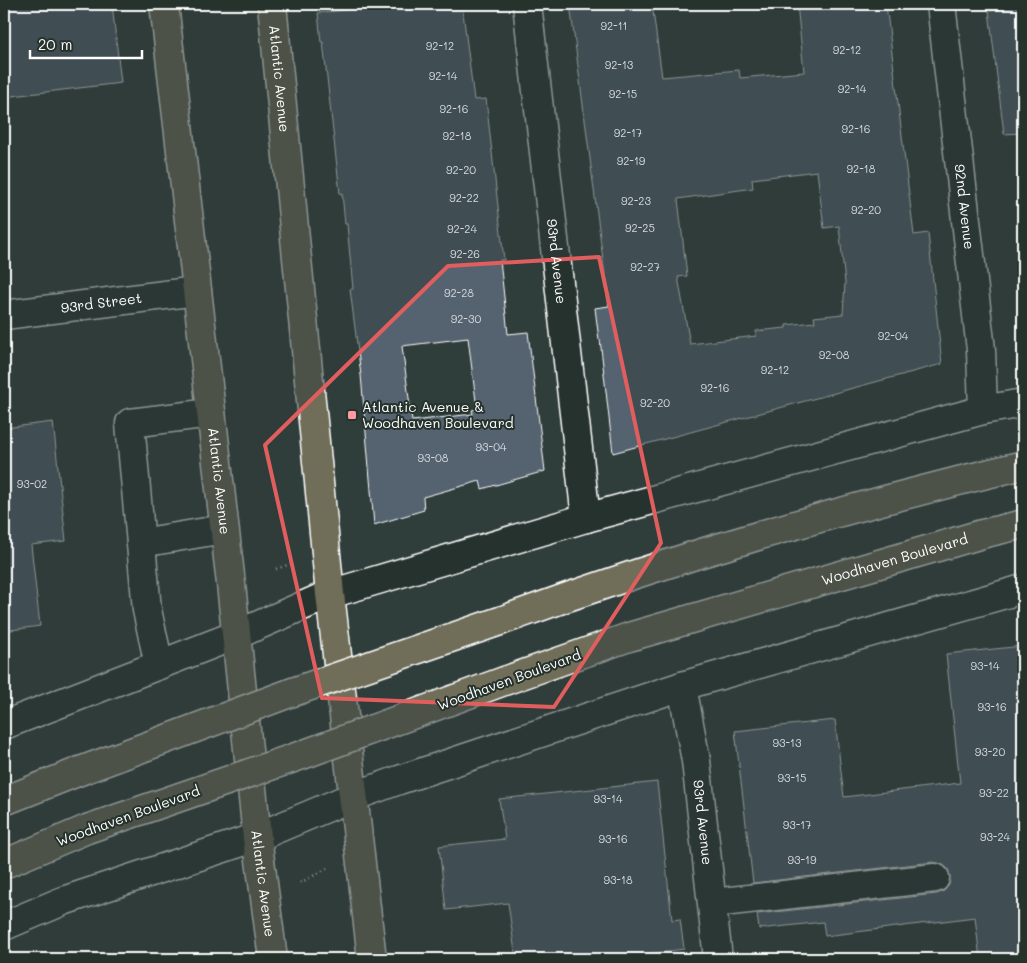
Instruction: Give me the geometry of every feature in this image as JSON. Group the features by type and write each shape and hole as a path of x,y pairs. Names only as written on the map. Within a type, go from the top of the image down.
{"main road":[{"name":"Atlantic Avenue","path":"164,4 236,635 257,837 273,959"},
{"name":"Atlantic Avenue","path":"272,4 330,594 372,959"},
{"path":"4,801 290,693 591,588 736,542 1023,465"},
{"name":"Woodhaven Boulevard","path":"4,864 87,829 302,755 629,637 973,536 1023,524"}],"street":[{"name":"93rd Avenue","path":"527,4 586,518"},
{"name":"92nd Avenue","path":"940,4 981,350 983,410"},
{"name":"93rd Street","path":"4,315 197,291"},
{"path":"4,726 236,635 330,594 586,518 983,410 1023,403"},
{"path":"159,665 147,610 130,423 211,413"},
{"path":"141,543 224,529"},
{"path":"4,926 63,901 257,837 352,797 399,780 682,686 1023,589"},
{"name":"93rd Avenue","path":"682,686 696,761 718,959"},
{"path":"713,903 936,878"}],"path":[{"path":"300,883 330,866"}],"highlighted area":[{"path":"599,257 661,543 554,707 322,698 265,445 448,266"}],"building":[{"path":"4,4 112,4 121,83 4,97"},
{"path":"402,4 462,4 474,100 486,99 504,260 500,260 508,334 528,332 545,471 482,489 480,481 423,497 424,510 374,525 361,375 350,289 353,289 347,224 345,224 342,193 340,194 318,13","holes":["468,338 477,409 472,410 473,414 412,421 402,346"]},
{"path":"570,4 652,4 662,77 739,70 740,78 804,72 797,4 886,4 914,235 928,233 942,364 613,453 595,308 609,306","holes":["817,171 824,228 839,226 845,283 843,314 814,317 815,322 786,325 786,328 756,331 756,336 690,344 678,277 687,276 678,199 753,188 752,179"]},
{"path":"1023,6 1023,133 1004,134 989,11"},
{"path":"53,422 66,541 31,545 40,626 4,631 4,428"},
{"path":"1023,646 1023,959 980,959 975,917 825,936 823,922 759,929 757,914 937,894 944,891 949,885 950,876 948,869 942,864 933,862 753,883 735,731 835,720 844,797 960,783 946,654"},
{"path":"657,782 672,920 680,919 684,949 611,959 516,959 508,903 446,910 439,846 505,839 499,799"}],"place":[{"name":"Atlantic Avenue & Woodhaven Boulevard","path":"352,415"}]}
